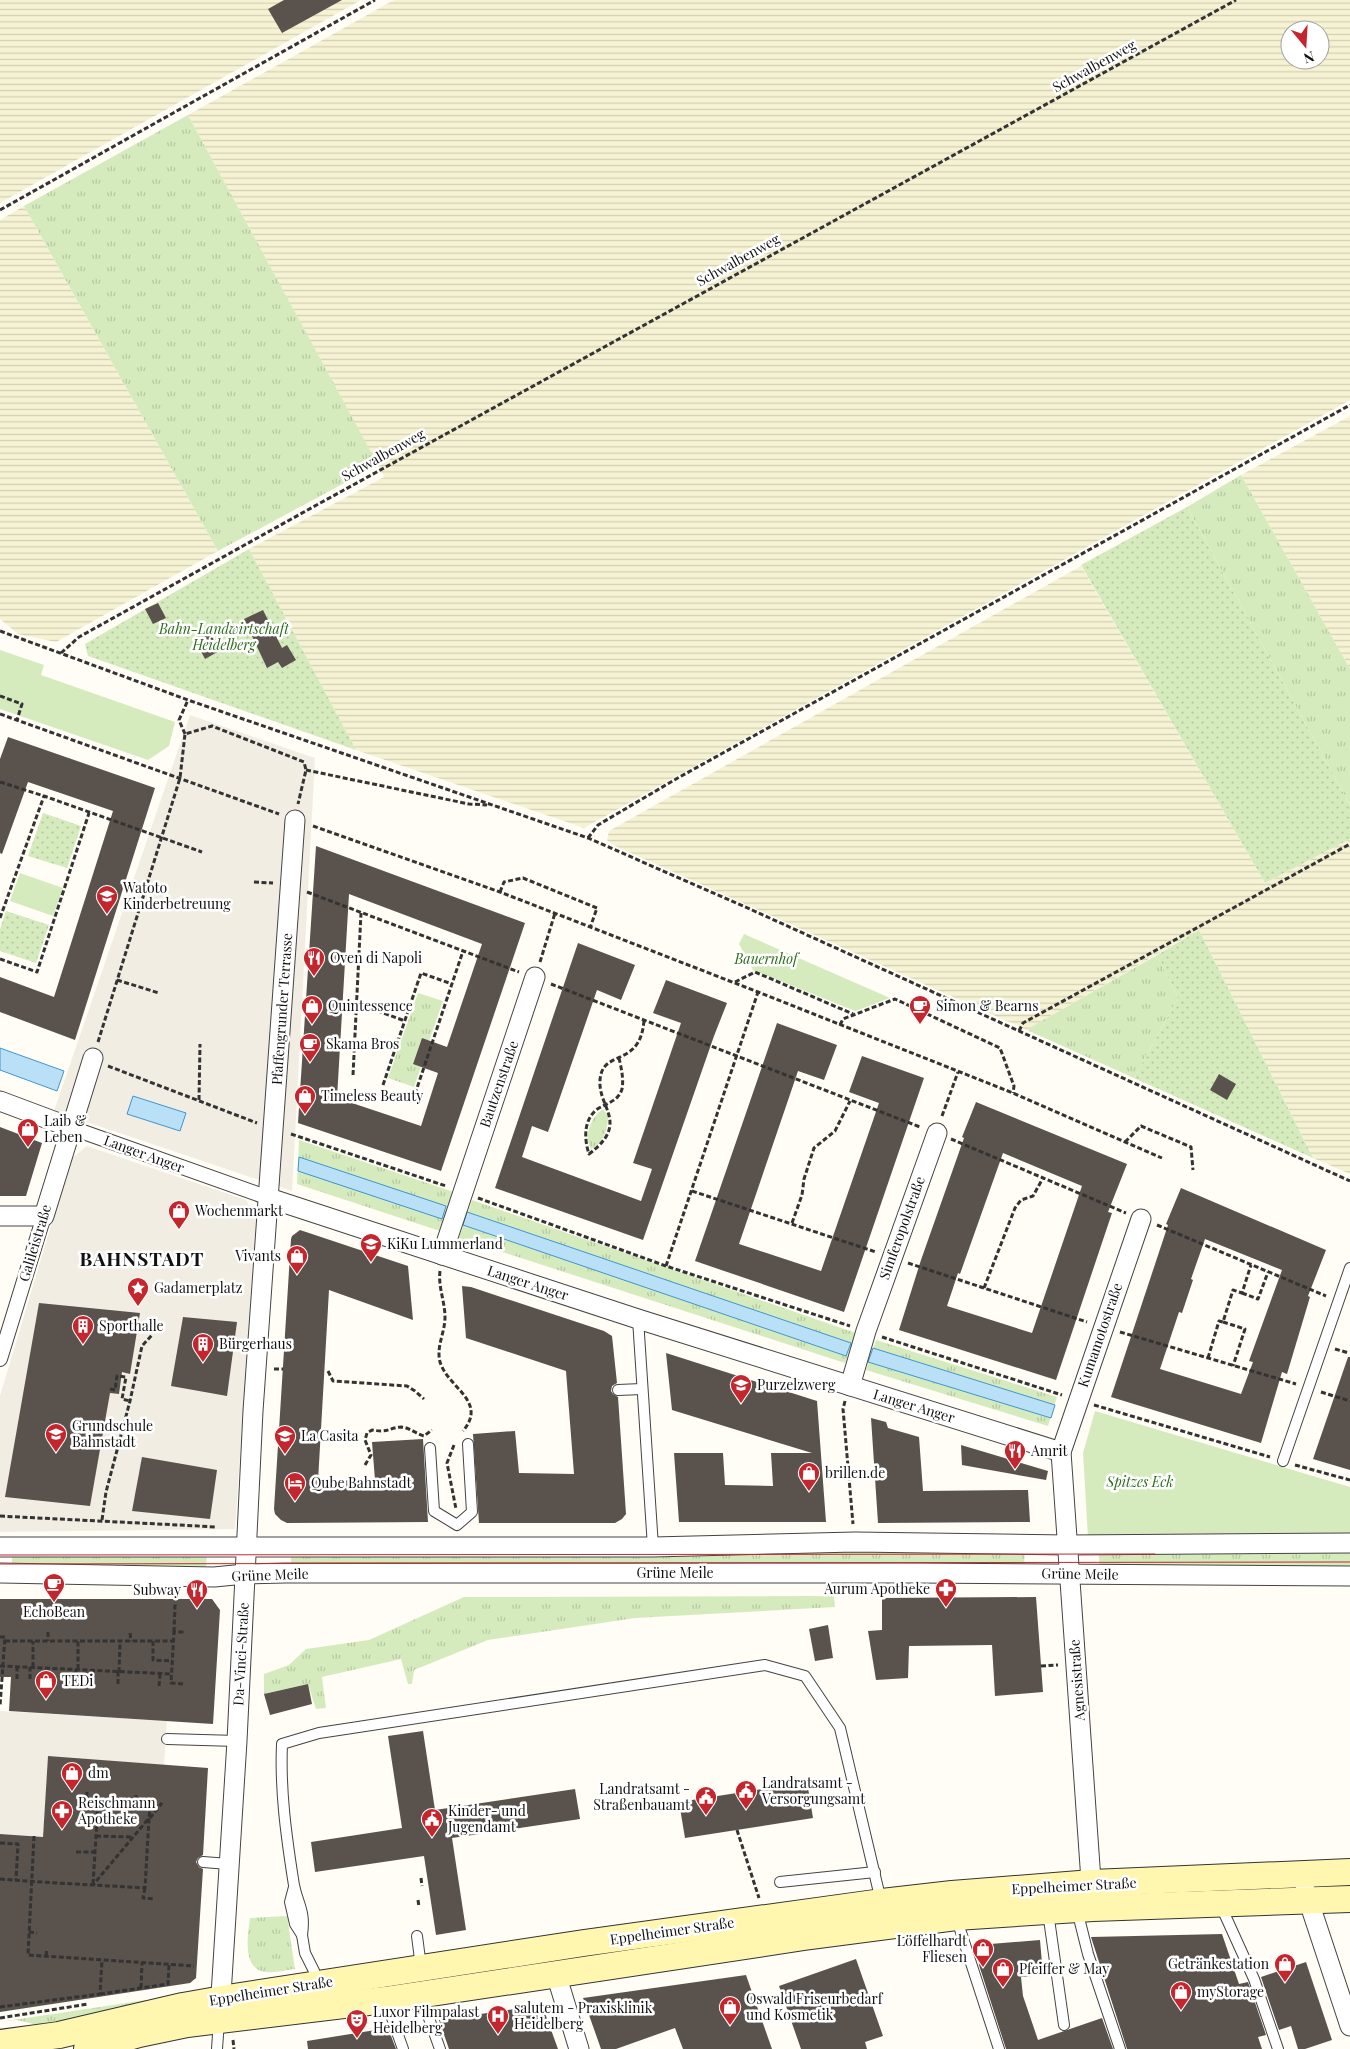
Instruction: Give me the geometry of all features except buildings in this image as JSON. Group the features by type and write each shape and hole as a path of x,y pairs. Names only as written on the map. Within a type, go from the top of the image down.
{"main road":[{"name":"Eppelheimer Straße","path":"0,2043 59,2035 152,2012 385,2000 823,1934 956,1917 1048,1911 1087,1900 1299,1874 1350,1872"},
{"name":"Eppelheimer Straße","path":"87,2049 139,2034 187,2024 220,2009 316,1984 882,1902 960,1894 1087,1900 1219,1903 1350,1899"}],"street":[{"name":"Pfaffengrunder Terrasse","path":"268,1198 295,820"},
{"name":"Bautzenstraße","path":"442,1255 535,978"},
{"path":"72,1128 93,1058"},
{"name":"Langer Anger","path":"0,1101 268,1198 638,1319 1061,1452"},
{"name":"Galileistraße","path":"0,1359 72,1128"},
{"name":"Simferopolstraße","path":"850,1386 866,1331 937,1134"},
{"name":"Da-Vinci-Straße","path":"220,2009 237,1742 253,1411 268,1198"},
{"path":"0,1216 44,1216"},
{"name":"Kumamotostraße","path":"1061,1452 1141,1219"},
{"name":"Agnesistraße","path":"1061,1452 1087,1900"},
{"name":"Grüne Meile","path":"0,1547 247,1538 653,1546 855,1542 1067,1544 1350,1543"},
{"name":"Grüne Meile","path":"0,1573 214,1577 245,1574 1350,1576"},
{"path":"1299,1874 1350,2026"},
{"path":"556,1974 579,2049"}],"lane":[{"path":"1282,1461 1350,1268"},
{"path":"638,1319 653,1546"},
{"path":"618,1390 642,1389"},
{"path":"430,1448 434,1511 457,1525 472,1512 468,1444"},
{"path":"316,1984 314,1971 305,1952 302,1935 304,1922 302,1908 294,1886 284,1818 282,1744 319,1733 765,1665 805,1676 840,1728 882,1902"},
{"path":"166,1739 237,1742"},
{"path":"203,1862 229,1864"},
{"path":"780,1882 875,1872"},
{"path":"1087,1900 1088,1954 1120,2049"},
{"path":"1219,1903 1254,1979 1278,2049"},
{"path":"1048,1911 1064,2025"},
{"path":"956,1917 999,2049"},
{"path":"417,1936 422,1968"},
{"path":"420,1994 440,2049"},
{"path":"385,2000 402,2049"},
{"path":"217,2049 220,2009"}],"path":[{"path":"0,210 375,0"},
{"name":"Schwalbenweg","path":"61,654 79,637 1236,0"},
{"path":"588,838 598,825 676,779 1350,405"},
{"path":"0,631 188,700 588,838 752,910 1350,1181"},
{"path":"0,696 22,704 17,720"},
{"path":"188,700 179,720 185,734 180,778 93,1058 104,1064 273,1129 462,1192 666,1266 1078,1400 1350,1480"},
{"path":"0,714 555,912 590,928 840,1024 1013,1094 1162,1158"},
{"path":"185,734 212,726 304,762 306,770 295,820"},
{"path":"306,770 469,804 493,806"},
{"path":"0,782 202,852"},
{"path":"0,918 44,796"},
{"path":"0,959 37,972 89,813"},
{"path":"1018,1031 1023,1023 1350,844"},
{"path":"500,892 504,882 524,878 597,908 590,928"},
{"path":"254,882 260,883"},
{"path":"290,885 937,1134 958,1072"},
{"path":"535,978 555,912"},
{"path":"353,1075 361,913"},
{"path":"414,1094 463,951"},
{"path":"735,983 755,972 854,1014"},
{"path":"383,1084 421,973 452,984"},
{"path":"117,980 159,993"},
{"path":"666,1266 758,992"},
{"path":"840,1024 843,1019 895,999 1000,1048 1014,1086 1013,1094"},
{"path":"356,1003 405,1021"},
{"path":"619,1058 622,1089 607,1106 594,1113 586,1126 585,1141 589,1154 601,1145 609,1130 610,1118 607,1106 602,1094 600,1076 603,1068 633,1049 639,1042 643,1034 644,1020"},
{"path":"199,1100 200,1044"},
{"path":"792,1223 802,1195 804,1179 814,1148 835,1131 850,1100"},
{"path":"1124,1142 1141,1126 1191,1148 1193,1170"},
{"path":"984,1288 1015,1208 1022,1200 1033,1196 1043,1178"},
{"path":"692,1191 892,1257"},
{"path":"442,1255 439,1280 445,1318 438,1349 440,1360 451,1382 464,1394 469,1403 469,1422 461,1433"},
{"path":"1242,1293 1251,1265"},
{"path":"1223,1322 1233,1290 1258,1299 1268,1272"},
{"path":"1208,1358 1220,1321 1245,1329 1233,1366"},
{"path":"102,1520 106,1492 130,1401 142,1346 152,1335"},
{"path":"328,1371 333,1381 407,1386 424,1398"},
{"path":"110,1389 115,1390 117,1376 126,1377 122,1399 130,1401"},
{"path":"850,1386 843,1409 855,1542"},
{"path":"365,1465 370,1455 365,1440 367,1432 372,1430 389,1431 402,1427 424,1436 432,1430"},
{"path":"457,1438 447,1463 456,1507 457,1525"},
{"path":"0,1516 102,1520 247,1538"},
{"path":"175,1604 171,1682 183,1684"},
{"path":"48,1632 48,1641"},
{"path":"174,1632 186,1632"},
{"path":"130,1633 131,1641"},
{"path":"0,1637 5,1637 0,1706"},
{"path":"5,1641 174,1641"},
{"path":"30,1680 33,1641"},
{"path":"75,1682 78,1641"},
{"path":"118,1684 120,1641"},
{"path":"153,1641 153,1660 172,1661"},
{"path":"2,1665 172,1674"},
{"path":"17,1666 17,1679"},
{"path":"159,1686 160,1674"},
{"path":"87,1792 86,1806 150,1808 144,1898 155,1899"},
{"path":"136,1795 136,1807"},
{"path":"93,1885 162,1803"},
{"path":"93,1885 98,1805"},
{"path":"737,1830 759,1900"},
{"path":"34,1836 28,1955 194,1966"},
{"path":"96,1836 132,1838"},
{"path":"0,1843 18,1844 16,1880"},
{"path":"76,1852 95,1852"},
{"path":"421,1878 422,1886"},
{"path":"0,1879 145,1888"},
{"path":"418,1900 419,1907"},
{"path":"30,1932 37,1933"},
{"path":"46,1956 47,1949"},
{"path":"100,1994 102,1960"},
{"path":"141,1988 142,1963"},
{"path":"0,2007 168,1984 169,1964"}],"shaded area":[{"path":"0,0 361,0 0,203"},
{"path":"394,0 1350,0 1350,400 584,828 356,750 249,549 384,477 188,115"},
{"path":"24,206 218,551 56,642 18,634 0,619 0,220"},
{"path":"1350,416 1350,669 1241,475"},
{"path":"1081,566 1265,883 1350,839 1350,1174 1313,1158 1199,930 1031,1027 1029,1031 613,845 607,840 609,831"},
{"path":"190,715 315,758 292,1191 54,1111"},
{"name":"Gadamerplatz","path":"87,1146 246,1200 256,1217 235,1529 0,1532 0,1396 71,1159"},
{"path":"0,1711 167,1721 164,1765 48,1756 43,1837 0,1834"}],"green space":[{"path":"188,115 378,465 218,551 24,206"},
{"path":"1241,475 1350,669 1350,805 1187,507"},
{"path":"1187,507 1350,805 1350,839 1265,883 1081,565"},
{"name":"Bahn-Landwirtschaft Heidelberg","path":"249,549 356,750 88,656 85,644"},
{"path":"0,650 44,665 41,675 175,722 169,746 148,760 0,709"},
{"path":"43,813 81,826 67,868 28,856"},
{"path":"20,873 63,888 53,916 10,901"},
{"path":"6,911 49,925 36,963 0,951 0,929"},
{"path":"1199,930 1313,1158 1134,1078 1178,998 1157,955"},
{"name":"Bauernhof","path":"744,934 890,998 855,1011 753,970 739,944"},
{"path":"1157,955 1178,998 1134,1078 1029,1031 1031,1027"},
{"path":"418,993 443,1001 429,1041 422,1038 413,1063 421,1067 414,1087 388,1078"},
{"path":"603,1109 608,1116 606,1131 599,1144 591,1149 588,1133 595,1117"},
{"path":"299,1140 454,1192 440,1231 297,1184"},
{"path":"472,1200 856,1333 845,1363 459,1238"},
{"path":"876,1340 1057,1397 1048,1426 866,1370"},
{"name":"Spitzes Eck","path":"1095,1411 1350,1487 1350,1538 1088,1537 1083,1453"},
{"path":"1098,1547 1350,1548 1350,1570 1100,1569"},
{"path":"291,1550 1025,1550 1024,1566 291,1568"},
{"path":"12,1551 207,1551 206,1568 12,1568"},
{"path":"834,1596 835,1607 635,1618 488,1640 414,1670 412,1684 408,1684 401,1659 322,1677 326,1708 316,1709 308,1684 264,1694 264,1674 289,1665 306,1649 369,1640 464,1597"},
{"path":"287,1916 295,1969 277,1972 259,1970 253,1965 248,1951 250,1918"},
{"path":"146,2000 46,2027 17,2020 0,2022"}],"water":[{"path":"0,1048 64,1071 57,1091 0,1070"},
{"path":"133,1096 186,1113 180,1131 127,1114"},
{"path":"299,1157 446,1206 442,1219 298,1171"},
{"path":"467,1212 851,1343 846,1356 463,1225"},
{"path":"873,1348 1055,1405 1051,1418 868,1362"}],"tram line":[{"path":"0,1555 1155,1554"},
{"path":"0,1564 1350,1562"}],"place":[{"name":"Watoto Kinderbetreuung","path":"107,915"},
{"name":"Oven di Napoli","path":"314,977"},
{"name":"Quintessence","path":"312,1025"},
{"name":"Simon & Bearns","path":"920,1025"},
{"name":"Skama Bros","path":"310,1063"},
{"name":"Timeless Beauty","path":"305,1115"},
{"name":"Laib & Leben","path":"28,1148"},
{"name":"Wochenmarkt","path":"179,1230"},
{"name":"KiKu Lummerland","path":"371,1263"},
{"name":"Vivants","path":"297,1275"},
{"name":"Gadamerplatz","path":"138,1307"},
{"name":"Sporthalle","path":"83,1345"},
{"name":"Bürgerhaus","path":"203,1363"},
{"name":"Purzelzwerg","path":"741,1404"},
{"name":"Grundschule Bahnstadt","path":"56,1453"},
{"name":"La Casita","path":"285,1455"},
{"name":"Amrit","path":"1015,1470"},
{"name":"brillen.de","path":"809,1492"},
{"name":"Qube Bahnstadt","path":"295,1502"},
{"name":"EchoBean","path":"54,1603"},
{"name":"Aurum Apotheke","path":"946,1608"},
{"name":"Subway","path":"197,1609"},
{"name":"TEDi","path":"46,1700"},
{"name":"dm","path":"72,1792"},
{"name":"Landratsamt - Versorgungsamt","path":"746,1810"},
{"name":"Landratsamt - Straßenbauamt","path":"706,1816"},
{"name":"Reischmann Apotheke","path":"62,1830"},
{"name":"Kinder- und Jugendamt","path":"432,1838"},
{"name":"Löffelhardt Fliesen","path":"983,1968"},
{"name":"Getränkestation","path":"1285,1983"},
{"name":"Pfeiffer & May","path":"1003,1988"},
{"name":"myStorage","path":"1181,2011"},
{"name":"Oswald Friseurbedarf und Kosmetik","path":"730,2026"},
{"name":"salutem - Praxisklinik Heidelberg","path":"498,2035"},
{"name":"Luxor Filmpalast Heidelberg","path":"357,2039"}],"district":[{"name":"BAHNSTADT","path":"142,1259"}]}
